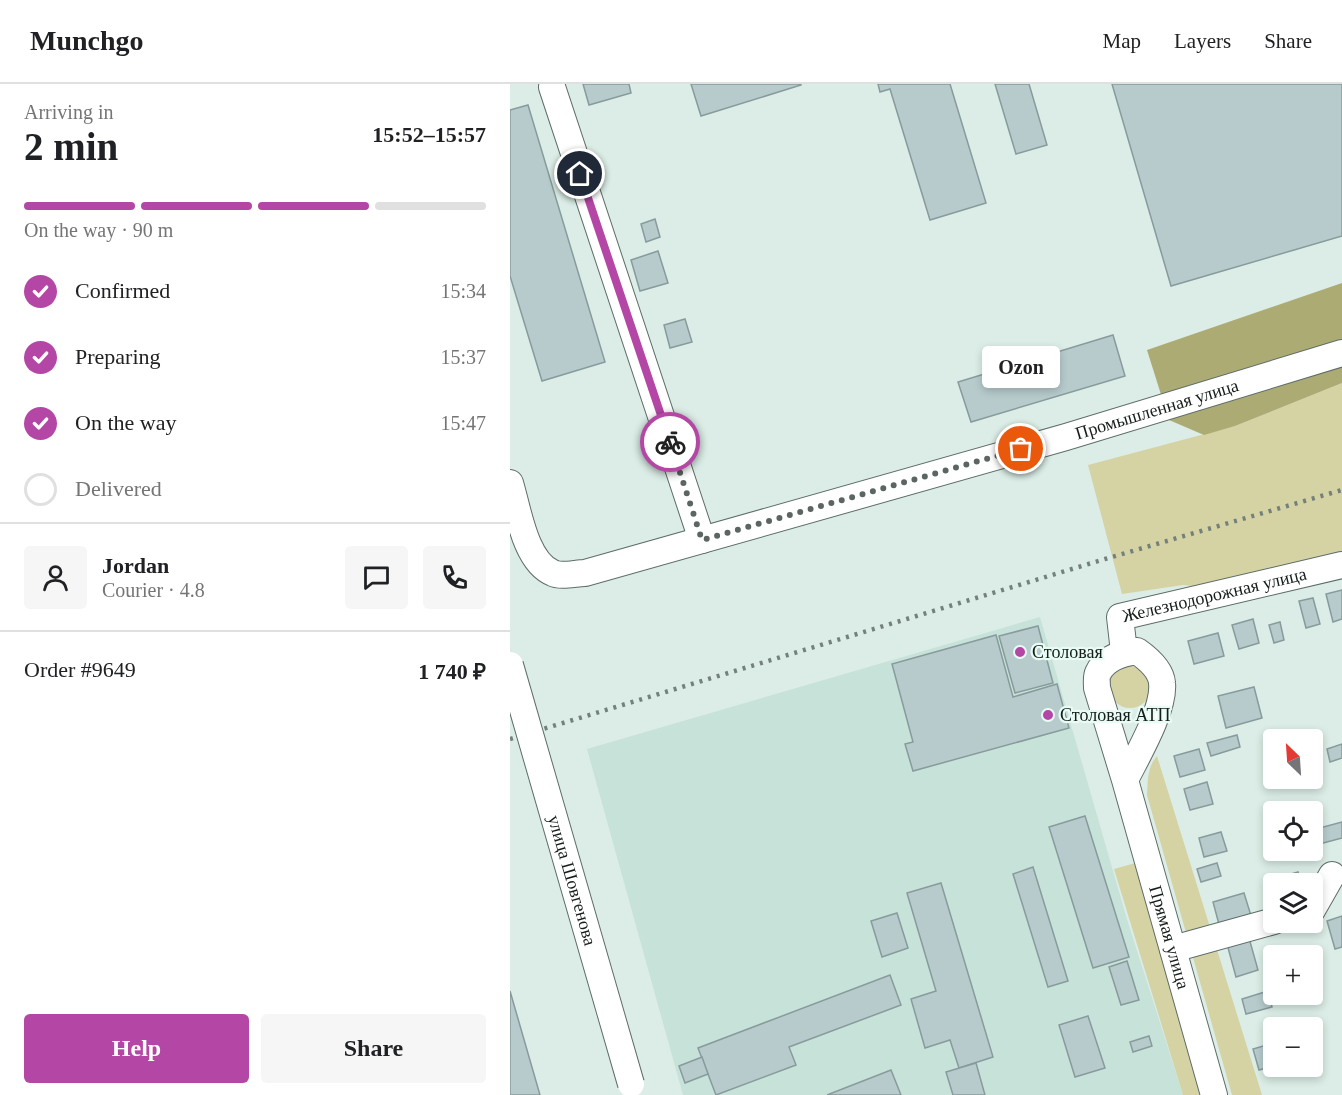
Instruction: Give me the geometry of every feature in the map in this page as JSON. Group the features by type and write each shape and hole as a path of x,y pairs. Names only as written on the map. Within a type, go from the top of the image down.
{"street":[{"path":"552,87 702,540"},
{"name":"Промышленная улица","path":"510,483 529,547 541,566 555,574 585,573 1070,435 1342,353"},
{"name":"Железнодорожная улица","path":"1124,652 1120,617 1342,564"},
{"path":"1124,652 1137,651 1150,660 1162,681 1161,704 1125,780"},
{"name":"Прямая улица","path":"1124,652 1111,658 1098,673 1097,688 1214,1095"},
{"name":"улица Шовгенова","path":"510,665 632,1089"},
{"path":"1323,891 1332,875"},
{"path":"1173,949 1263,924"}],"shaded area":[{"path":"1342,283 1342,383 1235,426 1204,435 1169,420 1147,350"},
{"path":"1342,383 1342,556 1210,588 1183,585 1122,594 1088,465 1235,426"},
{"path":"1040,617 1126,916 1183,1095 683,1095 587,749"},
{"path":"1130,666 1138,667 1145,672 1150,679 1150,695 1145,702 1138,707 1130,708 1122,707 1115,702 1110,695 1109,687 1110,679 1115,672 1122,667"},
{"path":"1157,756 1262,1095 1232,1095 1147,795 1150,769"},
{"path":"1139,862 1205,1095 1183,1095 1114,869"}],"building":[{"path":"583,84 629,84 631,93 589,105"},
{"path":"691,84 801,84 801,85 701,116"},
{"path":"878,84 950,84 986,203 930,220 890,89 880,92"},
{"path":"995,84 1029,84 1047,145 1016,154"},
{"path":"1112,84 1342,84 1342,236 1171,286"},
{"path":"528,105 605,362 542,381 510,276 510,110"},
{"path":"655,219 660,237 646,242 641,224"},
{"path":"658,251 668,283 640,291 631,260"},
{"path":"685,319 692,342 670,348 664,325"},
{"path":"1113,335 1125,376 971,422 958,382"},
{"path":"1342,590 1342,619 1333,622 1326,594"},
{"path":"1313,598 1320,624 1306,628 1299,601"},
{"path":"1253,619 1259,643 1239,649 1232,625"},
{"path":"1280,622 1284,640 1274,643 1269,625"},
{"path":"1038,626 1053,683 1015,693 999,636"},
{"path":"1218,633 1224,656 1194,664 1188,641"},
{"path":"996,635 1013,697 1057,684 1069,728 913,771 905,744 913,742 892,664"},
{"path":"1254,687 1262,718 1226,728 1218,696"},
{"path":"1237,735 1240,747 1211,756 1207,743"},
{"path":"1342,744 1342,758 1330,762 1327,749"},
{"path":"1199,749 1205,770 1180,777 1174,756"},
{"path":"1207,782 1213,804 1190,810 1184,789"},
{"path":"1085,816 1129,957 1093,968 1049,827"},
{"path":"1342,822 1342,838 1323,843 1323,827"},
{"path":"1221,832 1227,851 1204,857 1199,838"},
{"path":"1217,863 1221,876 1201,882 1197,869"},
{"path":"1033,867 1068,981 1048,987 1013,874"},
{"path":"941,883 993,1057 959,1068 950,1040 925,1048 911,999 936,991 907,893"},
{"path":"1244,893 1252,919 1220,928 1213,902"},
{"path":"897,913 908,948 882,957 871,921"},
{"path":"1342,916 1342,947 1335,949 1327,921"},
{"path":"1249,938 1258,970 1236,977 1227,944"},
{"path":"1127,961 1139,1000 1121,1005 1109,967"},
{"path":"890,975 901,1005 789,1047 796,1065 716,1095 698,1048"},
{"path":"510,991 540,1095 510,1095"},
{"path":"1263,993 1263,1005 1272,1005 1272,1007 1246,1014 1242,999"},
{"path":"1088,1016 1105,1068 1075,1077 1059,1025"},
{"path":"1149,1036 1152,1046 1133,1052 1130,1042"},
{"path":"1263,1046 1263,1069 1259,1070 1253,1049"},
{"path":"702,1057 708,1074 685,1083 679,1066"},
{"path":"976,1063 985,1095 953,1095 946,1072"},
{"path":"891,1070 901,1095 827,1095"}],"railway":[{"path":"510,739 1105,559 1342,490"}],"way so far":[{"path":"670,442 702,540 1021,449"}],"place":[{"name":"Ozon","path":"1021,449"},
{"name":"Столовая","path":"1020,652"},
{"name":"Столовая АТП","path":"1048,715"}],"route":[{"path":"580,174 670,442"}]}
